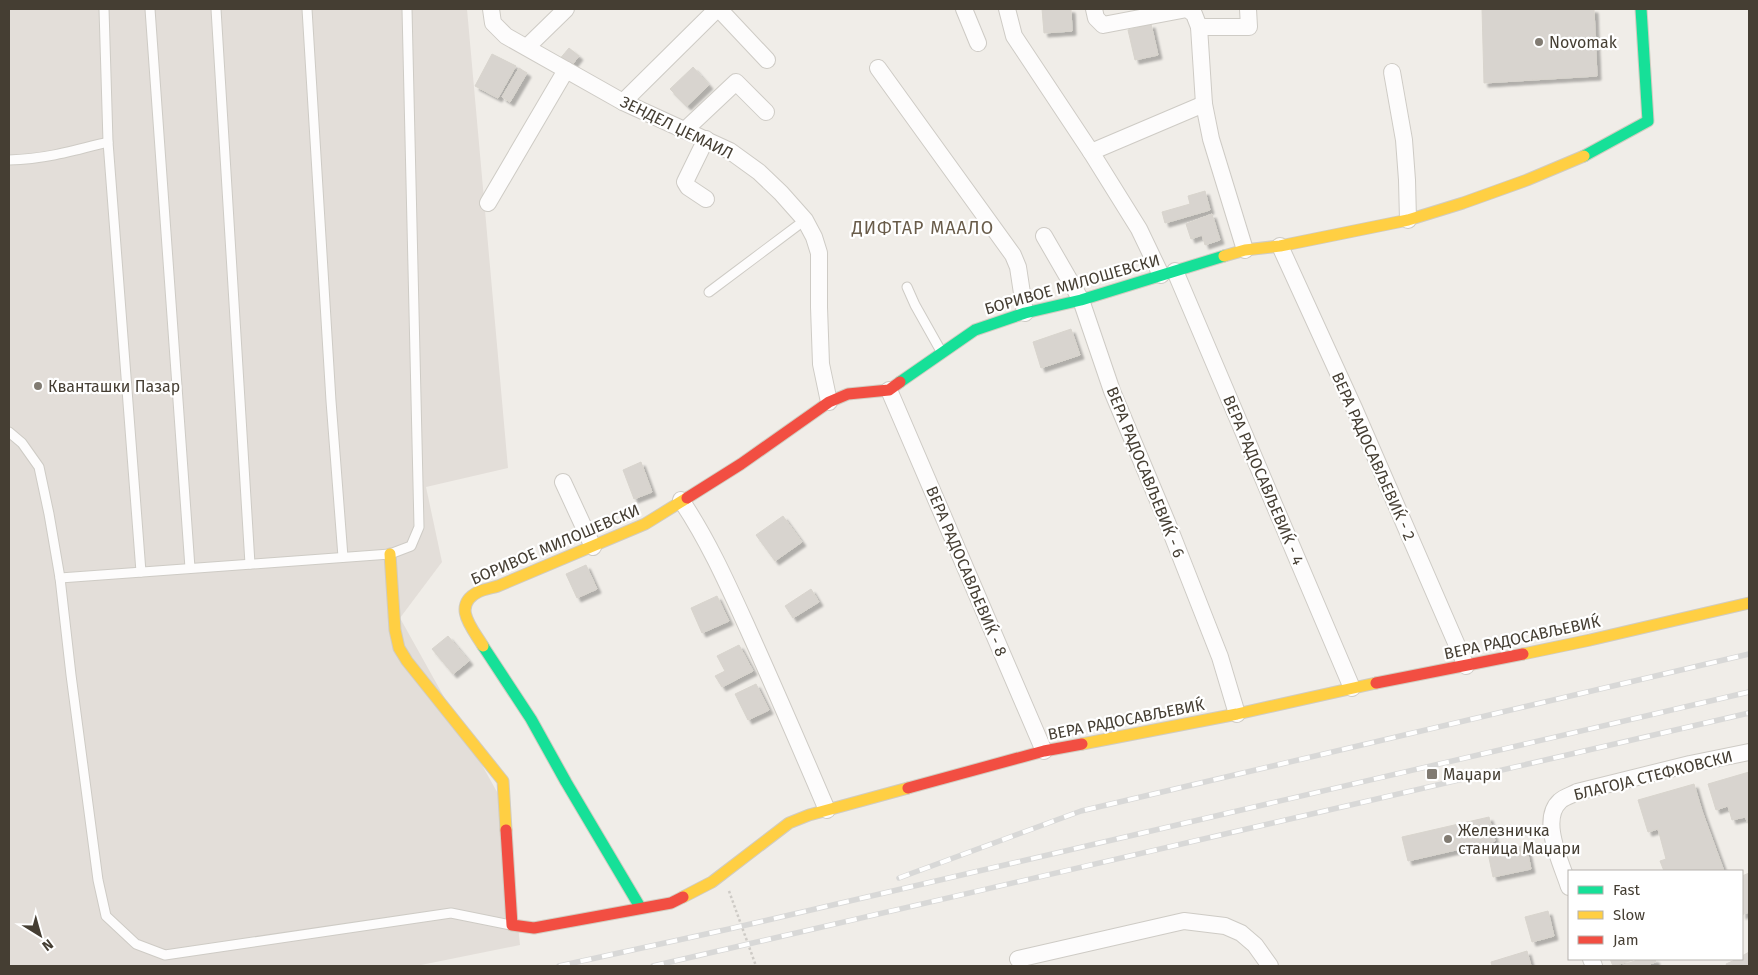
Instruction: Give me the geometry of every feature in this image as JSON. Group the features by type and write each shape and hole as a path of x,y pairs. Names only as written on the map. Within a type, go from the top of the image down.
{"street":[{"name":"ЗЕНДЕЛ ЏЕМАИЛ","path":"491,9 493,23 506,36 623,102 730,151 758,172 781,193 805,220 814,237 819,253 822,364 829,402"},
{"path":"527,47 566,9"},
{"path":"623,102 718,9 767,60"},
{"path":"964,9 978,43"},
{"name":"ВЕРА РАДОСАВЉЕВИЌ - 4","path":"1007,9 1014,36 1168,273 1352,688"},
{"path":"1094,9 1096,18 1103,25 1187,9 1194,14 1200,27 1204,104 1211,139 1245,250"},
{"path":"1200,27 1249,27 1248,9"},
{"name":"БОРИВОЕ МИЛОШЕВСКИ","path":"640,907 531,719 467,621 465,605 468,600 478,592 498,586 645,524 741,464 829,402 848,394 889,390 976,330 1025,312 1081,300 1245,250 1280,246 1408,220 1527,180 1593,152 1648,121 1641,9"},
{"path":"878,68 1014,255 1018,267 1025,312"},
{"path":"488,203 566,70"},
{"path":"1392,72 1404,140 1408,220"},
{"path":"685,130 736,82 766,112"},
{"path":"1091,152 1204,104"},
{"path":"706,139 685,182 688,187 706,199"},
{"name":"ВЕРА РАДОСАВЉЕВИЌ - 6","path":"1044,236 1081,300 1112,391 1167,522 1220,657 1237,714"},
{"name":"ВЕРА РАДОСАВЉЕВИЌ - 2","path":"1280,246 1354,408 1466,666"},
{"name":"ВЕРА РАДОСАВЉЕВИЌ - 8","path":"889,390 1044,751"},
{"path":"563,482 593,547"},
{"path":"682,500 696,522 724,578 776,690 827,810"},
{"path":"390,554 395,630 399,648 407,661 503,781 512,925"},
{"name":"ВЕРА РАДОСАВЉЕВИЌ","path":"512,925 534,928 671,902 712,882 789,823 827,810 1044,751 1237,714 1352,688 1590,640 1749,603"},
{"name":"БЛАГОЈА СТЕФКОВСКИ","path":"1568,884 1551,831 1550,816 1560,800 1577,792 1690,764 1749,752"},
{"path":"1018,959 1184,921 1225,926 1242,933 1255,945 1270,966"}],"lane":[{"path":"104,9 108,142 141,572"},
{"path":"150,9 190,568"},
{"path":"216,9 250,564"},
{"path":"307,9 342,557"},
{"path":"60,578 390,554 410,546 419,526 407,9"},
{"path":"9,160 59,155 108,142"},
{"path":"709,292 805,220"},
{"path":"907,287 914,305 943,353"},
{"path":"9,432 22,443 39,467 49,514 60,578 98,880 106,916 136,944 165,955 451,913 512,925"}],"path":[{"path":"723,873 756,966"}],"shaded area":[{"name":"Кванташки Пазар","path":"9,9 467,9 508,468 426,487 442,562 400,618 506,808 520,945 416,966 9,966"}],"building":[{"path":"1042,9 1071,9 1072,31 1044,33"},
{"name":"Novomak","path":"1482,9 1594,9 1597,76 1484,83"},
{"path":"1151,24 1158,55 1135,60 1128,30"},
{"path":"569,48 579,56 568,70 558,61"},
{"path":"492,54 516,66 498,98 475,86"},
{"path":"693,67 709,85 687,106 670,89"},
{"path":"519,68 527,73 510,102 502,97"},
{"path":"1205,191 1210,210 1165,223 1162,212 1190,204 1188,196"},
{"path":"1212,214 1220,240 1205,245 1202,235 1191,239 1186,224"},
{"path":"1071,329 1080,355 1041,368 1033,342"},
{"path":"641,462 652,492 634,499 623,470"},
{"path":"783,516 802,542 775,561 756,535"},
{"path":"586,565 597,589 577,598 566,574"},
{"path":"811,589 819,602 793,618 785,606"},
{"path":"717,596 729,621 702,633 691,608"},
{"path":"448,636 469,661 453,674 432,649"},
{"path":"739,645 753,671 722,687 715,676 725,671 717,656"},
{"path":"756,684 769,710 748,720 735,694"},
{"path":"1749,772 1749,825 1745,817 1732,820 1728,806 1716,810 1708,784"},
{"path":"1694,784 1724,870 1664,870 1660,861 1666,859 1658,829 1648,832 1638,800"},
{"name":"Железничка станица Маџари","path":"1489,817 1495,841 1408,861 1402,837"},
{"path":"1526,845 1531,869 1493,877 1488,853"},
{"path":"1749,873 1749,912 1743,915 1743,876"},
{"path":"1548,911 1554,936 1532,942 1525,917"},
{"path":"1527,951 1531,966 1492,966 1491,962"},
{"path":"1749,952 1749,966 1727,966 1726,964 1735,960 1743,960 1743,955"},
{"path":"1610,960 1633,960 1613,966"},
{"path":"1637,960 1655,960 1656,962 1650,964 1651,966 1621,966"}],"railway":[{"path":"899,878 1081,811 1749,654"},
{"path":"559,966 729,929 1749,692"},
{"path":"653,966 1749,713"}],"traffic: fast":[{"path":"1584,156 1648,121 1641,9"},
{"path":"900,382 975,330 1025,313 1081,300 1224,256"},
{"path":"483,646 531,719 640,907"}],"traffic: slow":[{"path":"1224,256 1245,250 1280,246 1408,220 1527,180 1584,156"},
{"path":"483,646 470,625 465,611 466,604 470,598 478,592 498,586 645,524 687,498"},
{"path":"390,554 395,630 399,648 407,661 503,781 506,830"},
{"path":"1523,654 1749,603"},
{"path":"1082,744 1237,714 1376,683"},
{"path":"683,897 712,882 789,823 809,815 908,788"}],"traffic: jam":[{"path":"687,498 741,464 829,402 848,394 889,390 900,382"},
{"path":"1376,683 1523,654"},
{"path":"908,788 1044,751 1082,744"},
{"path":"506,830 512,925 534,928 671,903 683,897"}],"place":[{"name":"Novomak","path":"1539,42"},
{"name":"Кванташки Пазар","path":"38,386"},
{"name":"Маџари","path":"1432,774"},
{"name":"Железничка станица Маџари","path":"1448,839"}],"district":[{"name":"ДИФТАР МААЛО","path":"923,228"}]}
